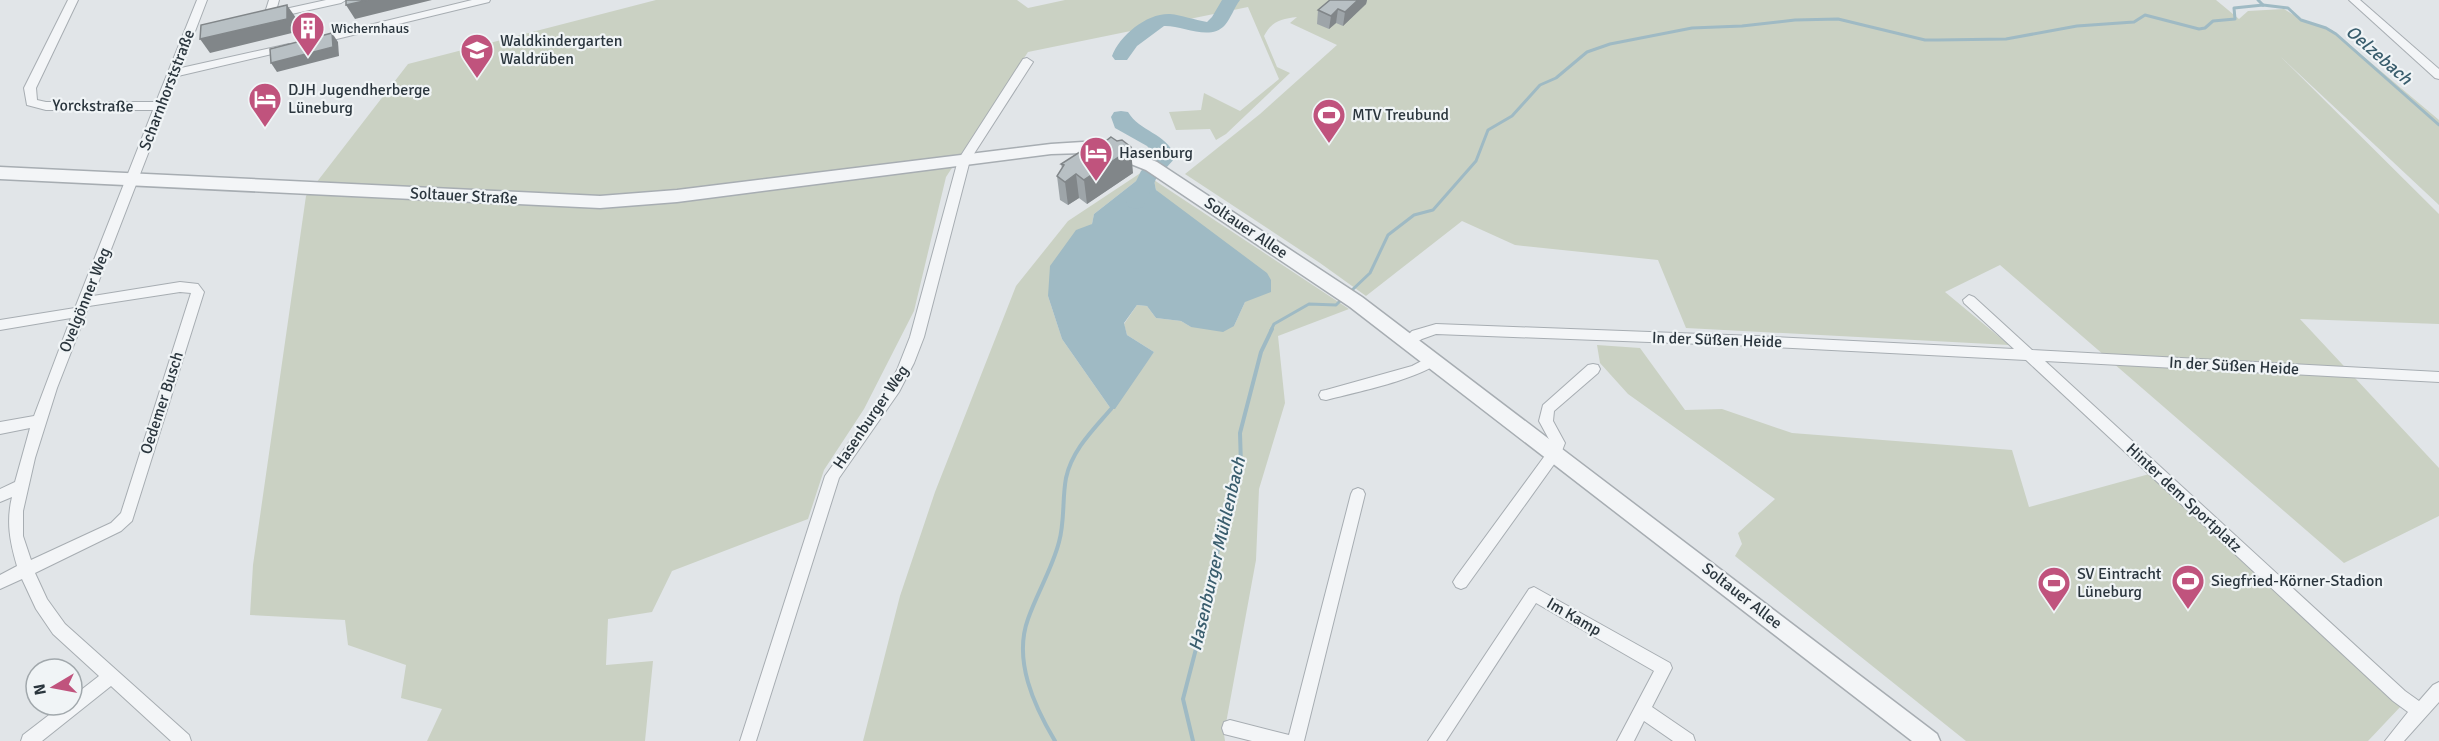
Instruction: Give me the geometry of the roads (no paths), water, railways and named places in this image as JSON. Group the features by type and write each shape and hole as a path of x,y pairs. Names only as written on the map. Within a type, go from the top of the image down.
{"street":[{"name":"Yorckstraße","path":"73,0 30,88 30,102 46,106 161,106"},
{"name":"Scharnhorststraße","path":"132,180 202,0"},
{"path":"274,0 265,17 341,0"},
{"path":"174,73 485,0"},
{"path":"2354,0 2439,75"},
{"path":"189,34 201,31"},
{"name":"Hasenburger Weg","path":"748,741 832,476 845,454 894,389 911,355 964,160 1027,62"},
{"name":"Soltauer Allee","path":"964,160 1076,147 1118,152 1159,170 1356,302 1555,452 1929,741"},
{"name":"Soltauer Straße","path":"0,173 600,202 677,196 964,160"},
{"name":"Ovelgönner Weg","path":"132,180 38,421 20,486 16,511 16,536 26,570 41,604 59,629 183,741"},
{"name":"Oedemer Busch","path":"26,570 116,527 127,517 198,292 193,287 180,287 82,307"},
{"path":"1969,300 2029,355"},
{"path":"0,325 82,307"},
{"name":"In der Süßen Heide","path":"1408,342 1418,335 1436,329 1755,341 2439,377"},
{"name":"Hinter dem Sportplatz","path":"2029,355 2399,696 2419,711"},
{"path":"1326,396 1416,370 1433,360"},
{"path":"1461,582 1555,452 1558,443 1546,421 1548,409 1593,369"},
{"path":"0,428 38,421"},
{"path":"0,496 20,486"},
{"path":"1296,741 1358,494"},
{"path":"0,582 26,570"},
{"name":"Im Kamp","path":"1436,741 1534,594 1664,668 1625,741"},
{"path":"29,741 111,676"},
{"path":"2393,741 2439,690"},
{"path":"1643,711 1687,741"},
{"path":"1230,728 1285,741"}],"water":[{"path":"1145,174 1154,180 1156,190 1267,273 1271,280 1271,292 1245,302 1234,326 1223,332 1191,327 1181,321 1156,318 1147,306 1137,305 1124,323 1127,335 1154,352 1115,409 1111,409 1062,339 1048,296 1050,266 1076,230 1092,224 1094,214"}],"waterway":[{"name":"Hasenburger Mühlenbach","path":"1121,56 1138,35 1160,21 1172,20 1202,27 1212,26 1218,21 1231,0"},
{"name":"Hasenburger Mühlenbach","path":"2258,0 2263,5"},
{"name":"Hasenburger Mühlenbach","path":"1350,292 1370,273 1388,235 1414,215 1433,210 1476,161 1488,130 1512,116 1540,85 1556,78 1587,52 1610,44 1692,28 1742,26 1795,20 1838,19 1925,40 2006,39 2077,26 2134,22 2145,15 2199,29 2205,28 2213,21 2235,19 2234,8 2263,5"},
{"name":"Oelzebach","path":"2263,5 2288,8 2301,20 2326,28 2336,34 2439,125"},
{"name":"Hasenburger Mühlenbach","path":"1121,117 1122,123 1154,141 1164,151 1166,157 1148,176 1136,202"},
{"name":"Hasenburger Mühlenbach","path":"1271,330 1274,324 1309,304 1336,305 1344,297"},
{"name":"Hasenburger Mühlenbach","path":"1193,741 1183,699 1206,610 1225,514 1241,465 1240,433 1261,352 1272,329"},
{"name":"Hasenburger Mühlenbach","path":"1055,741 1033,698 1028,682 1024,666 1024,635 1028,619 1059,542 1069,468 1084,441 1111,409"}],"place":[{"name":"Wichernhaus","path":"308,57"},
{"name":"Waldkindergarten Waldrüben","path":"477,79"},
{"name":"DJH Jugendherberge Lüneburg","path":"265,128"},
{"name":"MTV Treubund","path":"1329,144"},
{"name":"Hasenburg","path":"1096,182"},
{"name":"Siegfried-Körner-Stadion","path":"2188,610"},
{"name":"SV Eintracht Lüneburg","path":"2054,612"}]}
